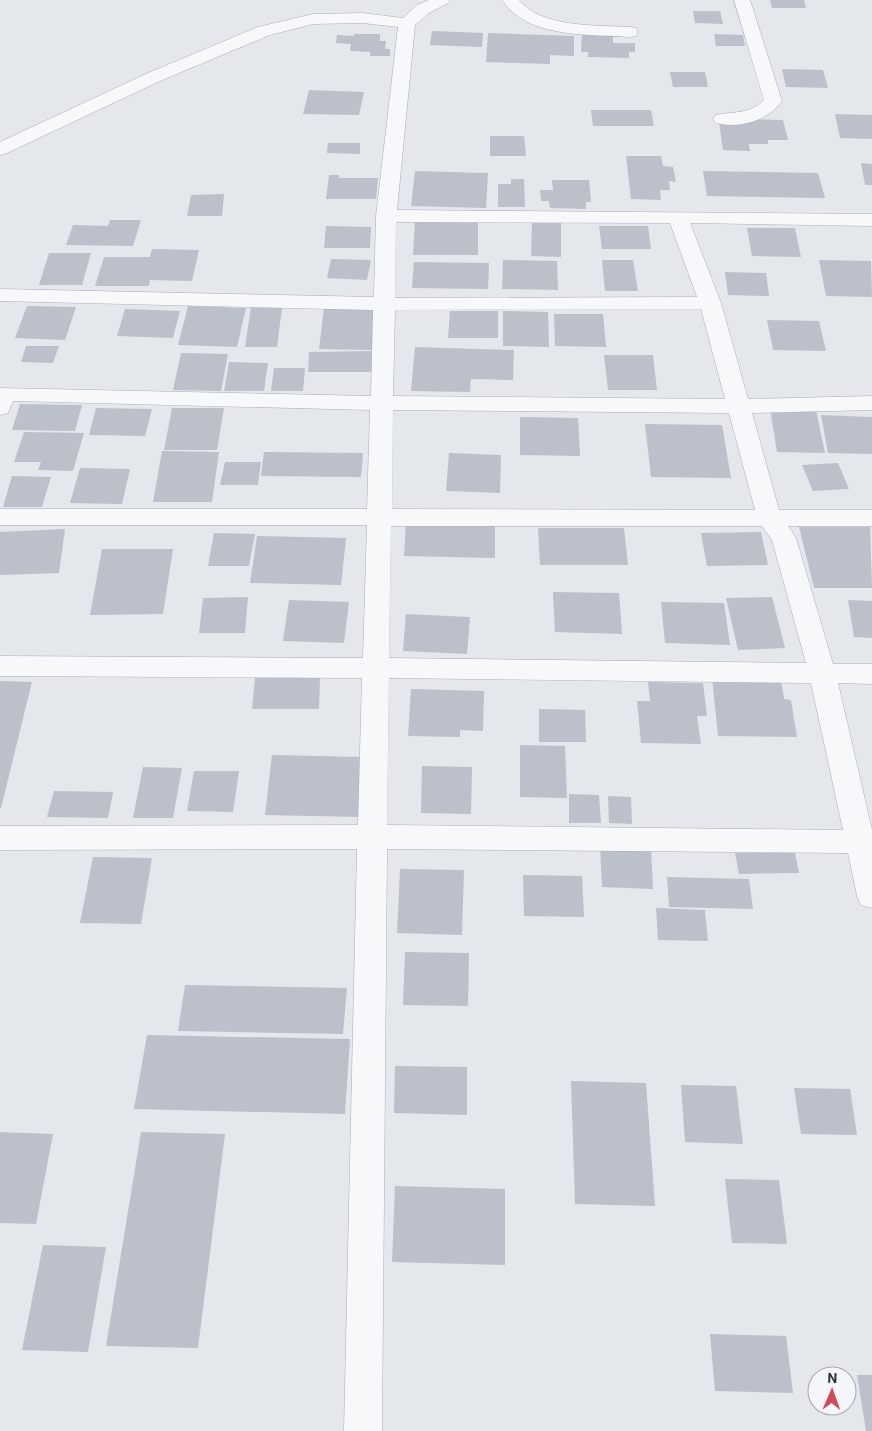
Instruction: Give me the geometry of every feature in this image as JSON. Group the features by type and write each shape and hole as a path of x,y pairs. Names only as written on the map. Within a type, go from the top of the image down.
{"street":[{"path":"363,1431 372,838 386,216 407,23 423,9 442,0"},
{"path":"510,0 513,7 538,22 630,32"},
{"path":"722,119 755,116 766,110 773,101 742,0"},
{"path":"0,149 154,77 264,31 313,19 362,18 407,23"},
{"path":"386,216 872,220"},
{"path":"678,217 710,303 769,518 784,538 823,675 865,842 872,896"},
{"path":"0,295 384,304 710,303"},
{"path":"1,399 737,406 872,403"},
{"path":"0,517 379,519 872,518"},
{"path":"0,666 872,674"},
{"path":"0,838 372,838 865,842"}],"building":[{"path":"770,0 804,0 806,8 772,8"},
{"path":"693,11 720,11 723,24 695,23"},
{"path":"432,31 483,33 482,47 430,45"},
{"path":"582,32 613,33 613,43 635,43 635,52 629,52 629,58 588,57 588,52 581,52"},
{"path":"488,33 574,36 574,56 550,55 550,64 486,62"},
{"path":"354,34 380,34 380,41 386,41 385,49 390,49 390,56 370,56 370,52 350,51 351,44 336,43 337,35 354,36"},
{"path":"714,34 743,35 745,46 716,46"},
{"path":"782,69 823,70 828,88 786,87"},
{"path":"670,72 705,72 708,87 673,87"},
{"path":"309,90 364,92 359,115 303,114"},
{"path":"591,110 651,110 654,126 593,126"},
{"path":"835,114 872,115 872,139 840,138"},
{"path":"734,119 783,120 788,140 768,140 768,144 749,144 750,151 723,150 719,122"},
{"path":"490,136 524,136 526,156 490,156"},
{"path":"328,143 360,143 360,154 327,153"},
{"path":"626,156 661,156 663,166 673,167 676,182 669,181 670,190 660,190 661,200 631,199"},
{"path":"861,163 872,164 872,185 865,185"},
{"path":"415,171 488,173 486,208 411,206"},
{"path":"703,171 818,173 825,198 707,196"},
{"path":"329,175 339,175 339,178 378,178 376,199 326,199"},
{"path":"511,179 524,179 525,207 498,207 498,184 511,184"},
{"path":"552,180 589,180 591,202 586,202 586,209 550,208 549,201 541,201 540,190 553,190"},
{"path":"224,194 222,216 187,216 191,195"},
{"path":"415,218 478,218 478,255 413,255"},
{"path":"110,220 141,220 133,246 66,245 73,225 108,226"},
{"path":"532,222 561,222 561,257 531,256"},
{"path":"326,226 371,227 370,248 324,248"},
{"path":"599,226 648,226 651,249 602,249"},
{"path":"747,228 795,228 801,257 752,256"},
{"path":"152,249 199,250 192,281 150,280 149,286 95,286 104,257 150,257"},
{"path":"49,253 91,253 82,285 39,285"},
{"path":"331,259 371,260 367,280 327,278"},
{"path":"503,260 557,261 558,290 502,289"},
{"path":"602,260 633,260 638,291 605,291"},
{"path":"819,260 871,261 872,297 826,296"},
{"path":"414,262 489,263 488,289 412,288"},
{"path":"725,272 766,273 769,296 728,295"},
{"path":"27,306 76,307 65,340 15,338"},
{"path":"188,306 246,308 237,347 178,345"},
{"path":"251,307 282,308 277,347 245,347"},
{"path":"324,308 376,308 373,350 319,349"},
{"path":"125,309 180,311 173,338 117,336"},
{"path":"450,311 498,311 498,338 448,338"},
{"path":"503,311 548,312 549,347 503,346"},
{"path":"554,314 603,314 606,347 555,346"},
{"path":"767,320 819,321 826,351 773,350"},
{"path":"26,346 59,346 53,363 21,362"},
{"path":"415,347 514,350 513,380 471,379 470,392 411,391"},
{"path":"373,351 372,372 308,372 309,352"},
{"path":"181,353 228,354 221,391 173,390"},
{"path":"604,355 653,355 657,390 608,390"},
{"path":"229,362 268,363 264,391 224,391"},
{"path":"274,368 305,368 303,391 271,391"},
{"path":"20,404 82,405 75,431 12,430"},
{"path":"96,408 152,409 145,436 89,435"},
{"path":"172,408 224,408 217,450 164,450"},
{"path":"770,409 816,410 825,453 777,452"},
{"path":"821,415 872,417 872,454 828,453"},
{"path":"520,417 578,418 580,456 520,455"},
{"path":"645,424 722,425 731,478 651,477"},
{"path":"24,432 84,433 73,471 38,470 41,462 14,462"},
{"path":"162,451 219,452 212,502 153,502"},
{"path":"264,452 363,453 361,477 261,476"},
{"path":"449,453 501,455 500,493 446,491"},
{"path":"225,462 261,462 258,485 220,485"},
{"path":"838,463 849,489 813,491 802,465"},
{"path":"80,468 130,469 122,504 70,503"},
{"path":"12,476 51,477 42,507 3,507"},
{"path":"406,524 495,526 495,558 404,556"},
{"path":"799,527 870,527 872,588 814,588"},
{"path":"538,528 624,528 628,565 540,565"},
{"path":"65,529 59,573 0,575 0,532"},
{"path":"761,532 768,565 707,566 701,533"},
{"path":"214,533 255,534 249,566 208,566"},
{"path":"257,536 346,538 341,585 250,583"},
{"path":"102,549 173,549 163,614 90,615"},
{"path":"553,592 619,593 622,634 555,632"},
{"path":"248,597 245,633 199,633 203,598"},
{"path":"772,597 785,648 738,650 726,598"},
{"path":"289,600 349,602 344,643 283,641"},
{"path":"848,600 872,601 872,638 854,637"},
{"path":"661,602 724,603 730,645 665,643"},
{"path":"406,614 470,617 467,654 403,651"},
{"path":"255,677 320,677 319,709 252,709"},
{"path":"712,678 781,680 784,699 791,700 797,737 718,736"},
{"path":"0,681 32,682 1,808 0,808"},
{"path":"648,682 703,683 707,716 697,716 701,744 641,743 637,701 650,701"},
{"path":"411,689 484,691 483,731 460,730 460,737 408,736"},
{"path":"539,709 585,710 586,742 539,742"},
{"path":"520,745 565,746 567,798 520,797"},
{"path":"272,755 364,757 360,817 265,815"},
{"path":"422,766 472,767 471,814 421,813"},
{"path":"143,767 182,768 173,818 133,818"},
{"path":"194,771 239,771 233,812 187,811"},
{"path":"54,791 113,792 108,818 47,817"},
{"path":"569,794 599,795 601,823 569,823"},
{"path":"608,796 631,797 632,824 609,823"},
{"path":"600,846 651,847 653,889 602,887"},
{"path":"735,853 795,853 799,873 739,874"},
{"path":"93,857 152,858 141,924 80,923"},
{"path":"400,869 464,870 462,935 397,933"},
{"path":"523,875 582,876 584,917 524,916"},
{"path":"667,877 749,879 753,909 669,907"},
{"path":"656,908 705,910 708,941 658,940"},
{"path":"405,952 469,953 468,1006 403,1005"},
{"path":"185,985 347,988 343,1034 178,1031"},
{"path":"147,1035 350,1039 345,1114 134,1109"},
{"path":"395,1066 467,1067 467,1115 394,1113"},
{"path":"571,1081 646,1083 655,1206 575,1204"},
{"path":"681,1085 736,1086 743,1144 685,1142"},
{"path":"794,1088 850,1089 857,1135 801,1134"},
{"path":"0,1132 53,1134 36,1224 0,1223"},
{"path":"141,1132 225,1134 198,1348 106,1346"},
{"path":"725,1179 779,1180 787,1244 732,1243"},
{"path":"395,1186 505,1189 505,1265 392,1262"},
{"path":"43,1245 106,1247 88,1352 22,1350"},
{"path":"710,1334 786,1336 793,1393 715,1391"},
{"path":"857,1375 872,1375 872,1431 866,1431"}]}
